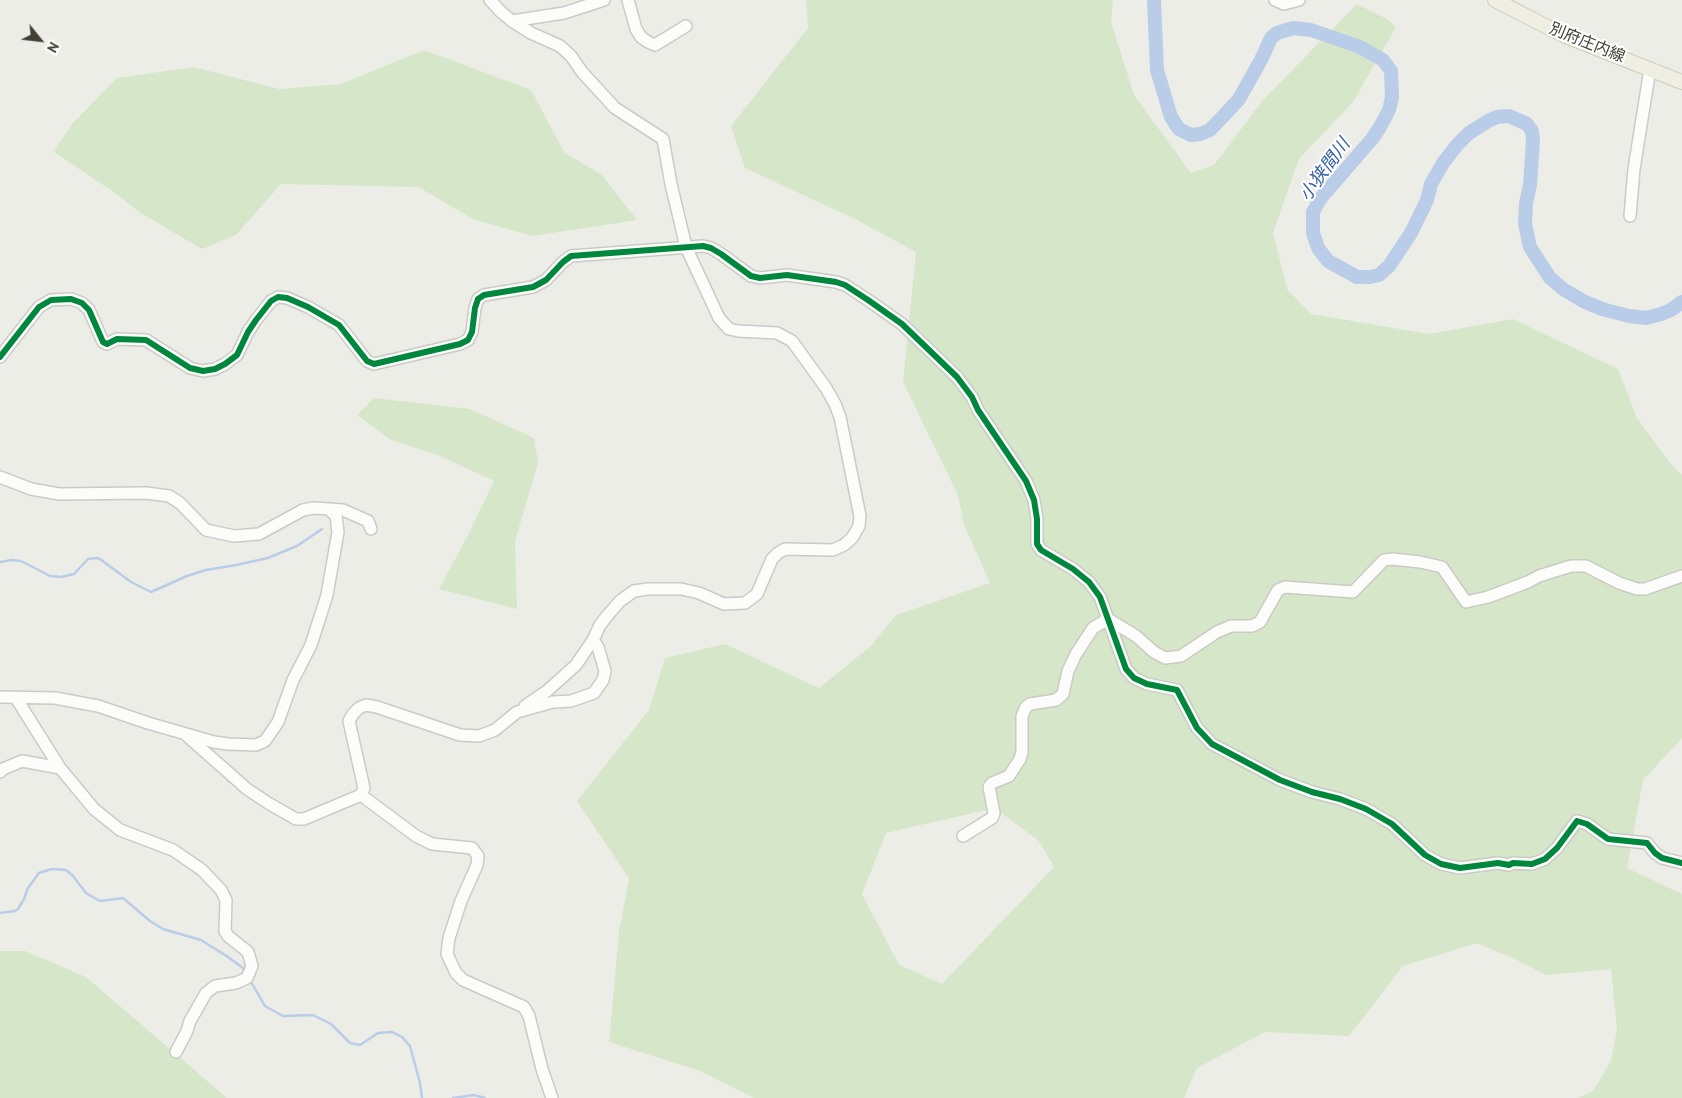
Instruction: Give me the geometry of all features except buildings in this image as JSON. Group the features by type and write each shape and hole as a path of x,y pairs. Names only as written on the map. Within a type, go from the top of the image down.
{"main road":[{"name":"別府庄内線","path":"1495,0 1563,35 1682,82"}],"street":[{"path":"362,795 364,788 349,721 359,708 366,705 377,707 460,735 479,736 495,730 547,691 576,664 611,611 620,601 634,591 681,589 699,593 724,604 746,603 758,594 772,559 778,553 785,549 833,550 844,545 852,538 859,526 860,516 840,417 835,404 826,388 792,341 777,333 738,331 729,329 724,324 699,278 686,247 671,184 663,139 615,108 582,72 571,56 560,46 531,33 512,21 490,0"},
{"path":"512,21 564,13 604,0"},
{"path":"628,0 636,29 641,37 648,42 655,45 686,26"},
{"path":"1275,0 1284,4 1300,0"},
{"path":"1630,216 1634,169 1650,69"},
{"path":"0,357 39,306 51,300 71,299 82,303 90,310 104,342 107,344 117,339 146,340 190,368 203,371 215,369 237,355 256,320 271,301 278,297 287,298 308,307 339,325 367,361 374,364 460,344 468,340 472,332 478,299 484,295 533,287 546,280 571,256 702,246 711,248 751,276 760,278 787,275 836,282 845,285 902,324 957,377 1026,481 1034,500 1037,519 1037,544 1041,550 1073,569 1089,582 1100,597 1126,669 1139,681 1177,690 1197,728 1212,744 1280,780 1366,809 1392,824 1425,855 1441,864 1460,868 1498,863 1509,865 1513,863 1532,864 1545,859 1557,848 1577,821 1588,824 1608,839 1647,842 1654,853 1662,858 1682,863"},
{"path":"0,477 31,489 60,494 146,493 169,496 180,503 206,530 234,536 259,534 303,510 313,508 343,510 368,521 371,530"},
{"path":"0,697 55,698 98,706 185,734 228,744 256,745 265,741 278,722 293,680 311,645 327,595 338,532 336,516 329,509"},
{"path":"1108,619 1136,636 1154,652 1165,658 1181,656 1217,632 1231,626 1252,626 1260,622 1278,590 1285,587 1353,592 1384,560 1420,562 1442,567 1466,602 1488,597 1539,576 1571,566 1586,566 1637,590 1682,576"},
{"path":"963,836 992,818 994,814 995,808 989,787 992,783 1009,776 1020,760 1022,752 1022,716 1026,707 1030,704 1056,700 1063,694 1068,671 1076,654 1093,628 1108,619"},
{"path":"517,712 553,702 571,701 594,692 603,680 605,670 598,647 593,640"},
{"path":"16,698 60,768 94,809 120,830 174,850 202,870 221,890 226,900 226,931 228,936 248,952 252,966 247,978 236,983 215,986 206,993 176,1052"},
{"path":"185,734 247,789 296,819 304,819 362,795"},
{"path":"0,772 2,769 22,761 60,768"},
{"path":"362,795 416,836 432,844 472,848 478,856 477,865 461,901 449,938 447,954 456,973 463,980 524,1007 529,1016 542,1069 552,1098"}],"green space":[{"path":"806,0 1113,0 1111,22 1134,95 1191,173 1214,165 1263,100 1357,4 1387,19 1396,27 1353,102 1299,159 1273,233 1287,289 1311,314 1429,334 1513,319 1618,369 1637,418 1670,463 1682,475 1682,738 1643,780 1627,868 1682,894 1682,1098 1578,1098 1593,1091 1611,1061 1617,1029 1611,969 1546,975 1477,943 1403,966 1349,1036 1265,1032 1197,1068 1184,1098 754,1098 700,1071 609,1042 619,932 629,878 577,801 649,710 665,658 725,644 819,688 871,646 896,615 990,583 964,525 958,495 903,382 916,252 857,220 745,168 731,126 808,28","holes":["995,808 1039,841 1054,867 942,984 899,965 862,894 886,833"]},
{"path":"424,50 531,90 564,152 602,175 637,220 533,236 475,220 418,187 281,184 236,235 202,249 139,212 112,191 54,152 71,125 117,78 194,67 279,89 341,84"},
{"path":"374,398 470,409 534,438 538,463 515,541 517,609 439,589 494,481 438,455 391,440 357,415"},
{"path":"0,951 25,951 86,977 227,1098 0,1098"}],"waterway":[{"name":"小狭間川","path":"1154,0 1157,70 1171,117 1179,129 1191,135 1210,130 1239,99 1271,38 1277,33 1293,28 1311,30 1360,47 1383,60 1391,71 1392,97 1389,110 1380,127 1372,139 1320,199 1313,212 1313,233 1318,248 1328,261 1357,277 1379,275 1389,266 1411,233 1427,200 1431,184 1443,163 1457,145 1469,133 1488,121 1497,117 1509,116 1527,124 1532,131 1530,185 1526,203 1525,224 1530,247 1550,278 1563,289 1583,301 1602,309 1629,316 1646,318 1671,310 1682,302"},
{"path":"0,562 21,561 50,576 61,577 74,574 88,559 97,558 131,582 151,592 206,570 268,558 297,546 322,529"},
{"path":"0,913 18,909 28,888 39,873 52,869 66,870 86,893 100,901 123,898 150,921 163,929 201,940 228,957 243,968 246,973"},
{"path":"250,980 265,1006 283,1016 313,1015 331,1024 350,1043 360,1045 378,1033 392,1032 402,1037 410,1046 422,1098"},
{"path":"453,1098 474,1095 485,1098"}],"cycle path":[{"path":"0,357 39,307 51,300 71,299 82,303 89,310 103,342 107,344 117,339 146,340 190,368 203,371 215,369 237,355 256,320 271,301 278,297 287,298 308,307 339,325 367,361 374,364 460,344 468,340 472,332 478,299 484,295 533,287 546,280 571,256 703,246 721,254 751,276 760,278 787,275 836,282 845,285 902,324 957,377 1026,481 1034,500 1037,519 1037,544 1041,550 1073,569 1089,582 1100,597 1126,669 1134,678 1147,684 1177,690 1197,728 1212,744 1280,780 1366,809 1392,824 1425,855 1441,864 1460,868 1498,863 1509,865 1513,863 1532,864 1545,859 1557,848 1577,821 1587,824 1608,839 1647,843 1662,858 1682,863"}]}
